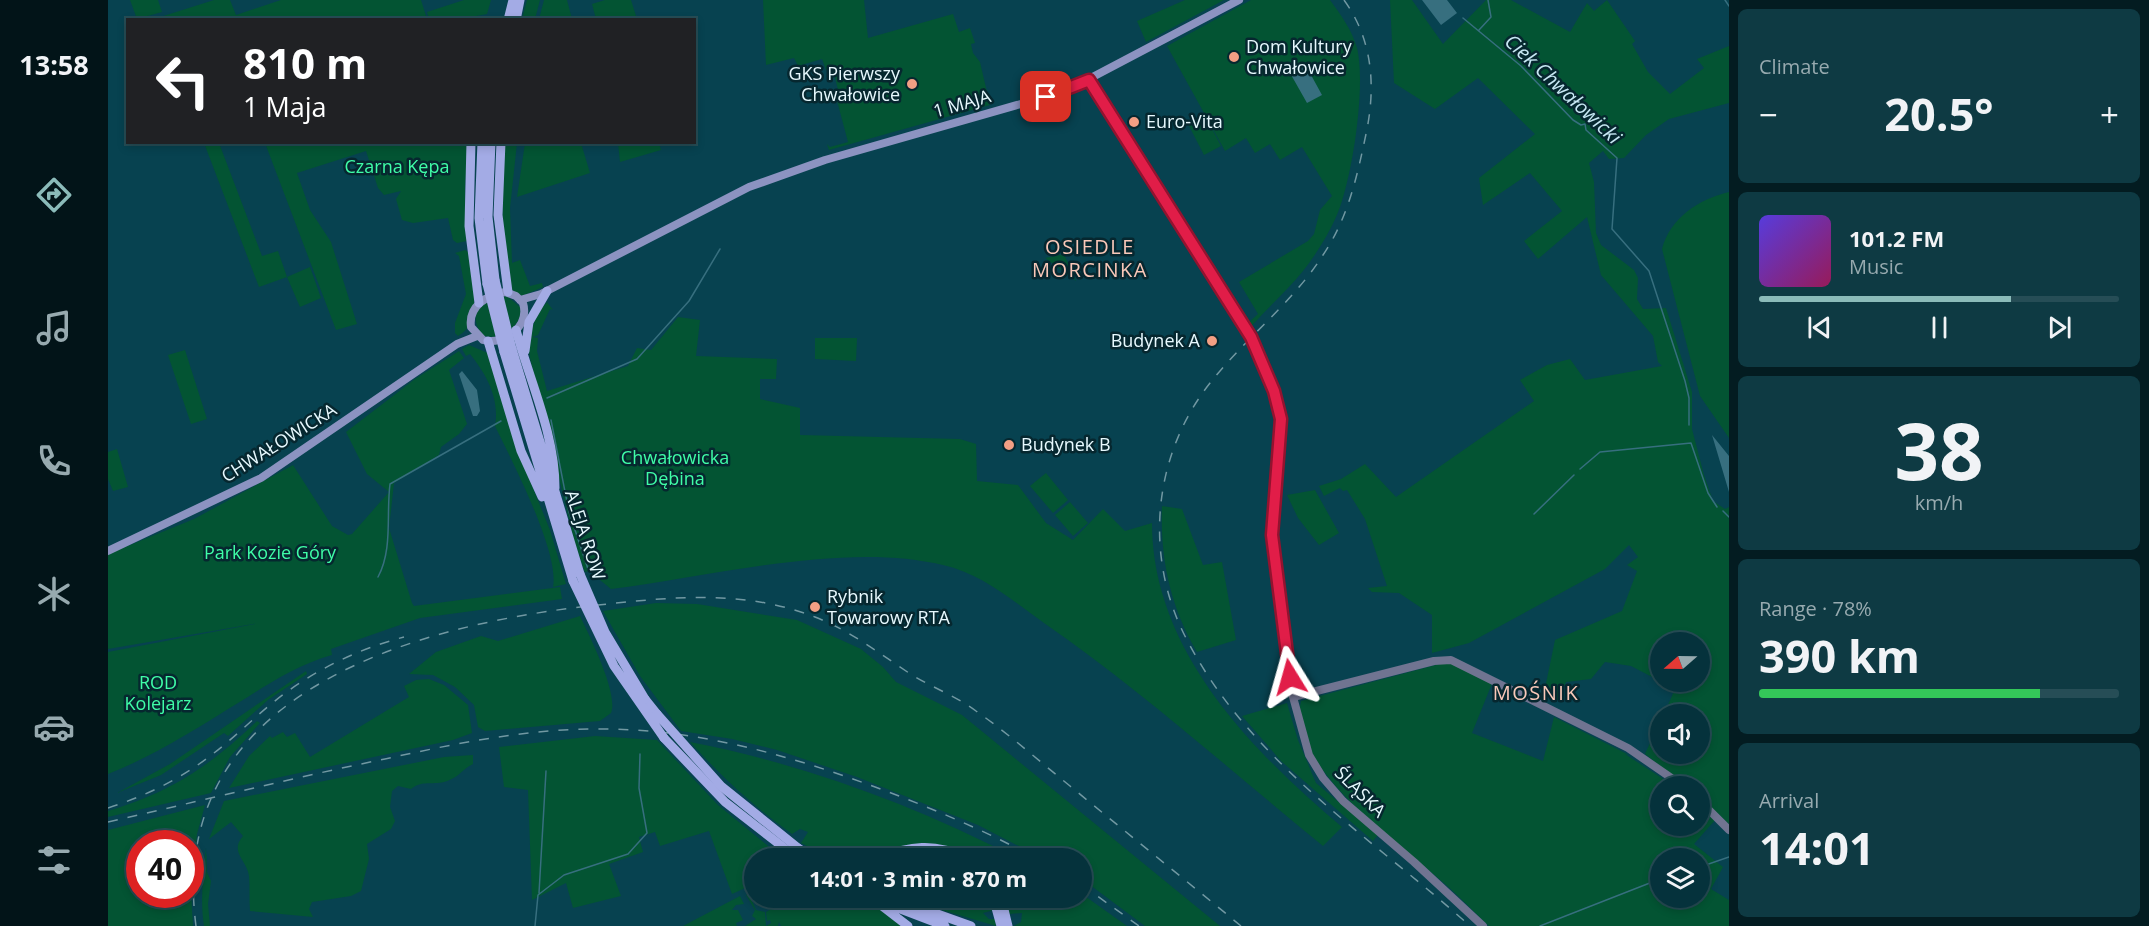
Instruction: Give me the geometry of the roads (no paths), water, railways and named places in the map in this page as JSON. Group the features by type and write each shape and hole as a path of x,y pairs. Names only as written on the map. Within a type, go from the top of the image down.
{"main road":[{"path":"508,18 513,0"},
{"path":"516,18 520,0"},
{"name":"1 MAJA","path":"544,292 749,187 809,165 1051,96 1089,80 1239,0"},
{"path":"471,144 469,226 479,303"},
{"name":"ALEJA ROW","path":"482,144 479,218 491,282 508,350 551,515 614,666 664,738 725,802 788,848"},
{"name":"ALEJA ROW","path":"491,144 488,217 491,282"},
{"path":"501,144 499,226 508,292 522,304 524,319 516,330 502,339 488,341 477,336 471,327 471,315 479,303 497,294 508,292"},
{"path":"522,304 544,292"},
{"path":"525,359 530,322 544,292"},
{"name":"CHWAŁOWICKA","path":"457,344 471,327"},
{"path":"516,330 552,452 556,499"},
{"name":"CHWAŁOWICKA","path":"108,551 261,478 457,344 477,336"},
{"path":"488,341 521,451 551,515"},
{"name":"ALEJA ROW","path":"508,350 556,499 576,577"},
{"path":"914,848 929,848"},
{"path":"883,908 908,926"},
{"path":"897,908 945,926"},
{"path":"918,908 971,926"},
{"path":"923,908 926,911"},
{"path":"1000,908 1008,926"},
{"path":"1001,926 1002,908"}],"street":[{"name":"ŚLĄSKA","path":"1089,80 1251,337 1275,396 1281,429 1273,509 1273,546 1293,697 1309,755 1333,791 1483,926"},
{"path":"1293,697 1448,659 1623,746 1668,776"},
{"path":"1710,811 1729,830"}],"water":[{"path":"1422,0 1447,0 1457,13 1441,25"},
{"path":"1305,64 1322,95 1307,103 1290,73"},
{"path":"462,371 477,390 480,411 477,416 473,416 459,374"},
{"path":"1712,435 1729,456 1729,492"}],"waterway":[{"path":"1479,30 1491,17 1488,0"},
{"path":"1725,0 1729,6"},
{"name":"Ciek Chwałowicki","path":"1463,18 1521,66 1573,120 1581,125 1585,124 1586,130 1617,158 1612,229 1649,271 1685,381 1689,398 1689,425"},
{"path":"547,398 637,359 689,301 720,249"},
{"path":"551,420 569,512 588,569"},
{"path":"378,577 386,555 390,484 501,421"},
{"path":"1580,469 1600,452 1691,443 1708,493 1717,507"},
{"path":"1534,514 1574,475"},
{"name":"Ciek Chwałowicki","path":"1723,511 1729,517"},
{"path":"535,926 538,895 564,875 628,854 647,833 639,788 640,754"},
{"path":"539,893 546,771"},
{"path":"1710,864 1729,857"},
{"path":"1540,926 1650,883"}],"railway":[{"path":"1344,0 1361,31 1370,64 1371,81 1366,134 1350,197 1332,241 1311,272 1299,288 1215,377 1194,406 1178,437 1167,470 1161,504 1160,539 1164,573 1173,607 1187,640 1213,684 1244,724 1278,761 1315,795 1470,926"},
{"path":"196,926 197,846 220,780 262,727 318,685 383,653 454,630 527,615 598,605 680,598 761,602 815,617 853,636 912,675 952,696 988,720 1241,926"},
{"path":"108,808 148,793 186,773 301,682 358,652 404,637"},
{"path":"108,822 462,743 538,732 590,729 630,730 709,739 824,769 934,810 1015,848"},
{"path":"1092,892 1139,926"}],"place":[{"name":"Dom Kultury Chwałowice","path":"1234,57"},
{"name":"GKS Pierwszy Chwałowice","path":"912,84"},
{"name":"Euro-Vita","path":"1134,122"},
{"name":"Budynek A","path":"1212,341"},
{"name":"Budynek B","path":"1009,445"},
{"name":"Rybnik Towarowy RTA","path":"815,607"}],"district":[{"name":"OSIEDLE MORCINKA","path":"1090,258"},
{"name":"MOŚNIK","path":"1536,693"}],"park label":[{"name":"Czarna Kępa","path":"397,167"},
{"name":"Chwałowicka Dębina","path":"675,468"},
{"name":"Park Kozie Góry","path":"270,553"},
{"name":"ROD Kolejarz","path":"158,693"}]}
